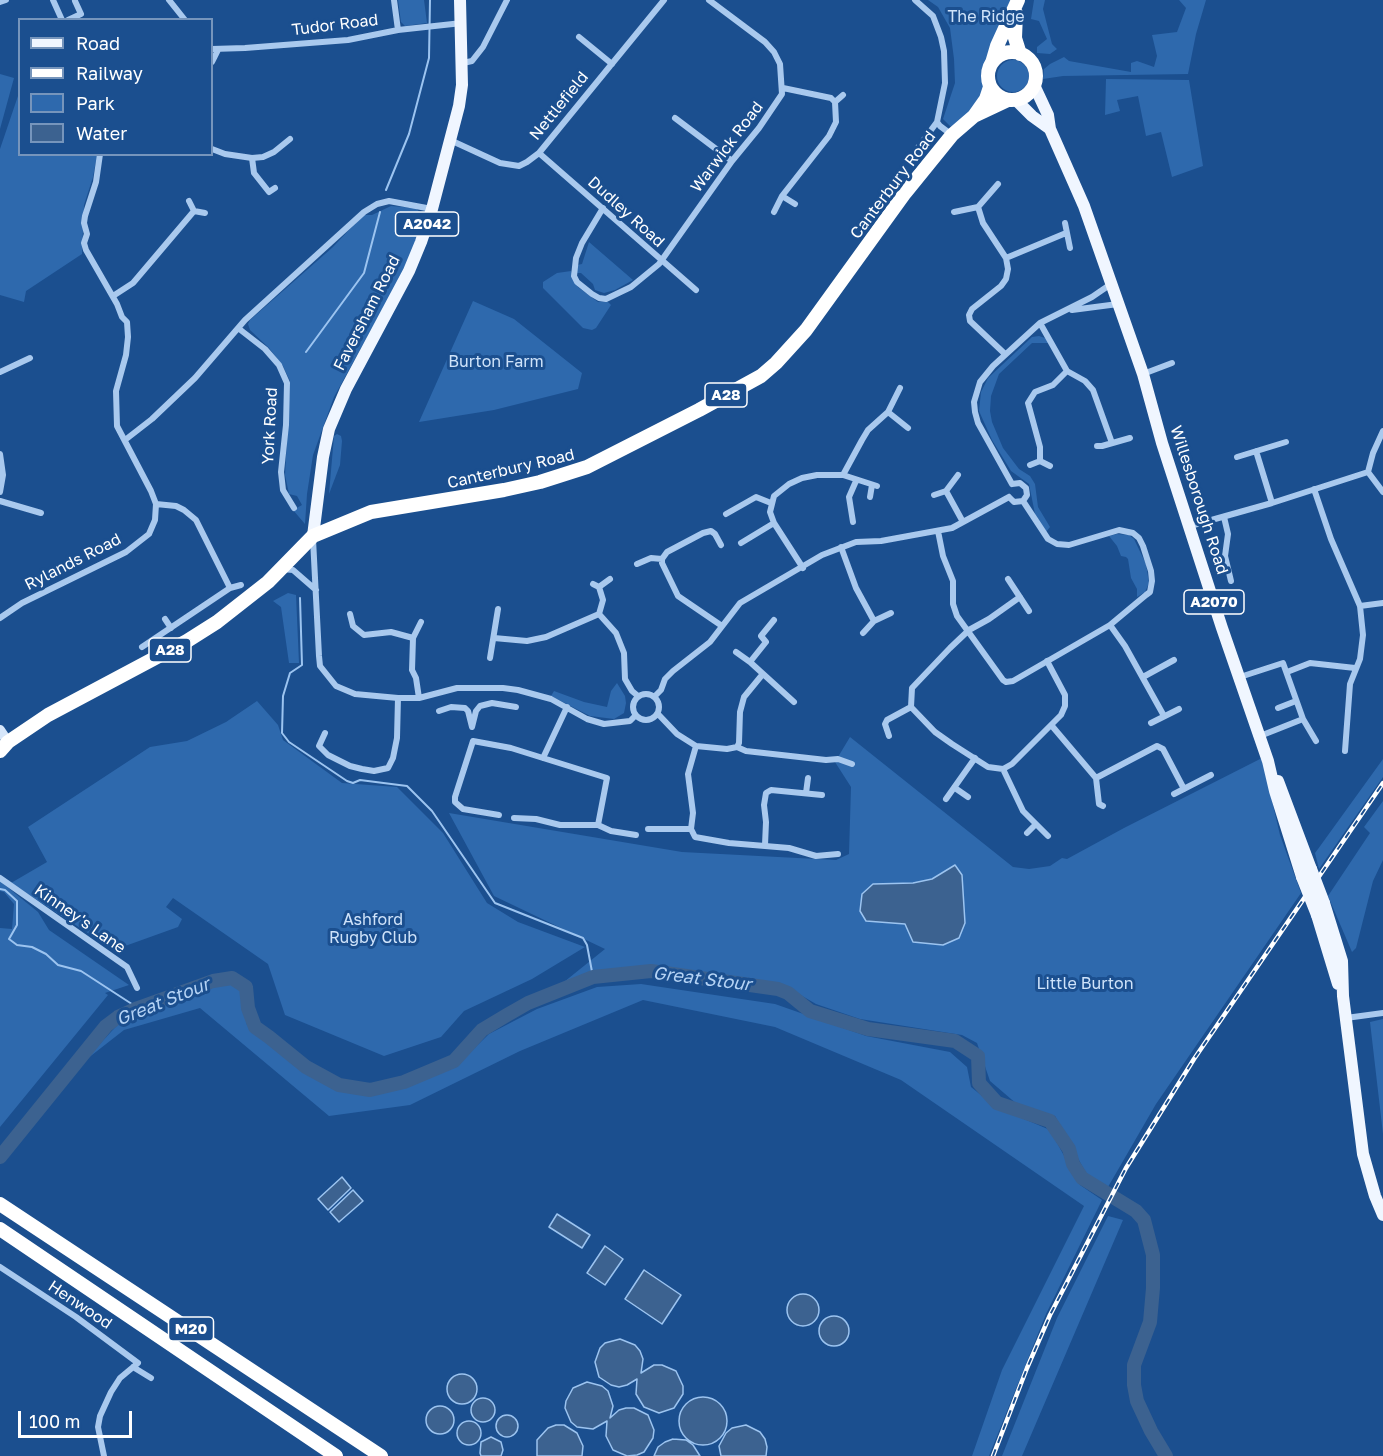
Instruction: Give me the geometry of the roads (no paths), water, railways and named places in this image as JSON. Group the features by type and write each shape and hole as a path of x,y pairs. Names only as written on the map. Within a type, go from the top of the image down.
{"highway":[{"path":"1018,1 1015,38 1020,54"},
{"path":"992,63 1004,54 1020,54 1034,66 1036,76 1034,85 1024,97 1012,100 995,93 988,79 992,63 997,46 1018,1"},
{"name":"Canterbury Road","path":"975,116 986,99 990,87"},
{"name":"Canterbury Road","path":"3,746 48,715 187,641 240,605 282,568 313,536 371,512 504,490 540,482 587,467 762,375 806,330 899,201 952,135 975,116 1012,100"},
{"name":"M20","path":"0,1204 381,1456"},
{"name":"M20","path":"0,1229 336,1456"}],"main road":[{"name":"Faversham Road","path":"313,536 322,458 329,429 346,389 409,271 432,209 459,106 463,63 460,0"},
{"name":"A2070","path":"1034,85 1048,115 1050,129 1084,206 1111,284"},
{"name":"A2070","path":"1012,100 1050,129"},
{"name":"Willesborough Road","path":"1111,284 1143,374 1162,443 1260,736 1275,791 1307,873 1323,903 1342,961 1343,996 1363,1154 1383,1215"},
{"name":"Willesborough Road","path":"1307,873 1317,915 1343,996"}],"street":[{"path":"0,2 6,0"},
{"path":"53,0 61,18"},
{"path":"169,0 183,18"},
{"path":"394,0 398,30"},
{"path":"463,63 472,61 483,47 507,0"},
{"name":"Nettlefield","path":"450,140 500,163 519,166 539,153 664,0"},
{"path":"709,0 765,42 774,52 780,63 783,88 831,98 836,102"},
{"name":"Canterbury Road","path":"914,153 937,122 945,83 941,37 933,16 915,0"},
{"path":"72,18 81,14 75,1"},
{"name":"Tudor Road","path":"215,49 348,40 398,30 462,23"},
{"path":"579,37 612,64"},
{"name":"Warwick Road","path":"603,208 590,227 576,258 574,276 577,282 599,298 606,299 639,281 659,264 732,161 776,104 783,88"},
{"path":"774,212 782,196 829,136 836,122 836,102 843,95"},
{"path":"675,118 732,161"},
{"name":"Canterbury Road","path":"937,122 952,135"},
{"path":"213,149 225,154 252,158 263,157 274,152 290,139"},
{"name":"Dudley Road","path":"539,153 696,290"},
{"path":"100,156 96,182 84,223 87,234 84,243 122,317 127,322 126,355 115,398 117,426 156,504 176,506 196,520 230,588"},
{"path":"252,158 256,176 269,192 275,188"},
{"path":"954,212 978,207 998,184"},
{"path":"782,196 795,204"},
{"path":"189,201 194,211"},
{"path":"125,440 152,419 195,378 238,328 364,212 377,204 389,201 432,209"},
{"path":"978,207 983,223 1006,258 1008,269 1006,279 1001,286 972,309 969,315 970,321 1005,354"},
{"path":"112,296 133,283 194,211"},
{"path":"194,211 205,213"},
{"path":"1065,223 1070,248"},
{"path":"1006,258 1066,233"},
{"path":"1012,484 978,423 974,402 980,382 1005,354 1040,323 1069,310 1111,284"},
{"path":"1069,310 1118,304"},
{"path":"1040,323 1067,371 1085,381 1093,390 1112,443"},
{"name":"York Road","path":"238,328 266,349 279,365 287,383 286,425 281,472 283,490 294,508"},
{"path":"0,372 30,358"},
{"path":"1143,374 1172,363"},
{"path":"1040,461 1040,447 1028,403 1035,392 1053,385 1067,371"},
{"path":"843,476 855,450 868,430 888,412 900,388"},
{"path":"888,412 908,428"},
{"path":"1368,472 1373,453 1383,431"},
{"path":"1097,446 1130,438"},
{"path":"1238,457 1286,442"},
{"path":"1256,451 1272,503"},
{"path":"0,454 3,475 0,492"},
{"path":"1030,465 1040,461 1050,465"},
{"path":"1190,526 1368,472"},
{"path":"1368,472 1383,492"},
{"path":"803,568 774,523 770,512 774,496 802,478 817,475 843,476 874,486 870,497"},
{"path":"934,495 946,491 958,475"},
{"path":"854,522 849,497 856,481"},
{"path":"1020,483 1026,488 1028,495 1023,501 1014,502 1009,497 1008,490 1012,484 1020,483"},
{"path":"1314,489 1331,539 1360,606 1363,646 1350,684 1345,751"},
{"path":"946,491 963,522"},
{"path":"726,514 756,497 771,503"},
{"path":"655,696 661,690 665,679 673,671 710,642 740,603 822,555 856,542 881,541 952,528 1009,497"},
{"path":"0,501 41,513"},
{"path":"939,531 943,556 953,581 954,608 957,616 1006,682 1013,681 1110,625 1150,592 1151,571 1139,538 1133,533 1122,530 1070,545 1057,544 1048,539 1023,501"},
{"name":"Rylands Road","path":"0,618 22,603 104,564 142,541 152,527 156,504"},
{"path":"1224,517 1228,534 1226,556 1231,581"},
{"path":"741,543 774,523"},
{"path":"662,559 667,552 709,531 715,534 721,545"},
{"path":"313,536 318,656 321,666 336,686 355,694 398,698 419,698 457,688 503,688 551,699 587,719 604,724 630,721 636,715"},
{"path":"841,547 856,588 874,621"},
{"path":"637,564 651,558 662,559"},
{"path":"662,559 668,579 678,596 722,626"},
{"path":"282,568 293,570 316,590"},
{"path":"599,614 603,600 596,585 610,579"},
{"path":"1008,579 1029,611"},
{"path":"142,647 230,588 241,585"},
{"path":"1020,597 989,620 969,630 912,688 911,707 935,732 988,767 1003,769 1012,764 1061,715 1066,700 1047,661"},
{"path":"1360,606 1383,603"},
{"path":"490,658 498,609"},
{"path":"863,633 874,621 891,613"},
{"path":"350,614 353,627 364,635 392,632 413,638"},
{"path":"494,638 527,641 546,637 599,614"},
{"path":"599,614 616,633 624,653 625,679 638,696"},
{"path":"165,619 171,628"},
{"path":"750,662 766,642 760,636 774,620"},
{"path":"419,698 416,678 412,670 413,638 421,622"},
{"path":"1110,625 1125,646 1164,717"},
{"path":"736,652 794,702"},
{"path":"1143,677 1174,660"},
{"path":"1239,678 1283,663 1303,719 1316,741"},
{"path":"1287,672 1310,663 1355,668"},
{"path":"736,747 739,743 740,712 744,698 762,675"},
{"path":"658,714 647,720 636,715 633,708 638,696 646,693 655,696 659,703 658,714 677,734 696,746 726,749 736,747 746,751 826,760 838,759 852,764"},
{"path":"325,733 319,746 328,755 362,769 374,771 388,768 393,758 396,739 398,698"},
{"path":"1278,708 1296,701"},
{"path":"472,727 476,711 480,706 492,703 516,707"},
{"path":"439,711 452,707 465,708 472,727 473,741 456,792 455,802 463,808 500,815"},
{"path":"543,758 567,707"},
{"path":"889,736 886,720 911,707"},
{"path":"1151,723 1179,709"},
{"path":"1260,736 1303,719"},
{"path":"1052,726 1096,778 1099,804 1103,806"},
{"path":"0,730 3,746"},
{"path":"473,741 511,748 608,778 598,825"},
{"path":"696,746 688,774 693,813 691,829 695,837 791,849 816,856 838,854"},
{"path":"1096,778 1157,747 1163,749 1184,789"},
{"path":"946,799 956,788 975,758"},
{"path":"1003,769 1023,811 1048,836"},
{"path":"1174,794 1211,775"},
{"path":"806,793 808,778"},
{"path":"956,788 968,797"},
{"path":"765,845 766,793 771,790 822,795"},
{"path":"514,818 581,826 598,825 611,831 636,835"},
{"path":"1027,833 1036,824"},
{"path":"648,829 691,829"},
{"name":"Kinney's Lane","path":"0,878 126,967 137,988"},
{"path":"1346,1018 1383,1013"},
{"name":"Henwood","path":"0,1268 76,1317 138,1363 133,1367 151,1378"},
{"path":"104,1456 98,1427 100,1416 120,1378 133,1367"}],"water":[{"path":"955,865 962,875 965,923 959,938 943,945 913,942 905,924 866,921 860,911 862,894 873,884 913,883 932,879"},
{"path":"342,1177 351,1188 328,1210 318,1199"},
{"path":"353,1190 363,1201 339,1222 330,1212"},
{"path":"557,1214 590,1235 582,1248 549,1227"},
{"path":"605,1246 623,1259 605,1285 587,1273"},
{"path":"644,1270 681,1295 662,1324 625,1299"},
{"path":"803,1294 814,1299 819,1310 814,1321 803,1326 792,1321 787,1310 792,1299"},
{"path":"834,1316 845,1320 849,1331 845,1342 834,1346 823,1342 819,1331 823,1320"},
{"path":"620,1339 635,1345 640,1351 643,1359 641,1373 654,1365 662,1365 676,1371 683,1386 683,1394 674,1408 659,1413 644,1407 636,1394 637,1379 619,1387 599,1377 595,1362 600,1348 605,1343"},
{"path":"462,1374 473,1378 477,1389 473,1400 462,1404 451,1400 447,1389 451,1378"},
{"path":"587,1382 602,1386 608,1391 613,1406 610,1418 619,1410 626,1408 634,1408 648,1415 654,1430 653,1438 644,1452 627,1456 613,1450 606,1436 607,1421 593,1429 577,1427 571,1422 565,1408 566,1401 573,1388"},
{"path":"703,1397 720,1404 727,1421 720,1438 703,1445 686,1438 679,1421 686,1404"},
{"path":"483,1398 488,1399 494,1405 494,1415 488,1421 483,1422 478,1421 472,1415 471,1410 472,1405 478,1399"},
{"path":"440,1406 450,1410 454,1420 450,1430 440,1434 430,1430 426,1420 430,1410"},
{"path":"503,1415 511,1415 518,1422 518,1430 511,1437 503,1437 496,1430 496,1422"},
{"path":"469,1421 474,1422 480,1428 480,1438 474,1444 469,1445 464,1444 458,1438 457,1433 458,1428 464,1422"},
{"path":"564,1425 577,1433 583,1446 582,1456 537,1456 537,1440 548,1428"},
{"path":"746,1425 760,1432 765,1439 766,1456 721,1456 719,1446 726,1433 732,1428"},
{"path":"491,1437 501,1442 503,1450 501,1456 481,1456 481,1442"},
{"path":"673,1439 686,1440 693,1445 700,1456 654,1456 658,1447"}],"waterway":[{"path":"386,190 409,134 429,58 430,0"},
{"path":"306,352 364,273 380,212"},
{"path":"300,598 302,665 290,673 283,696 282,733 289,742 347,781 353,783 360,780 407,786 432,811 495,903 583,938 587,945 593,977"},
{"path":"0,889 5,890 17,901 17,925 9,939 17,945 32,947 46,954 58,965 81,971 138,1008"},
{"name":"Great Stour","path":"0,1157 106,1026 118,1017 138,1008 213,981 232,978 246,987 248,1008 255,1027 306,1067 339,1085 370,1090 404,1082 454,1061 482,1030 528,1003 593,977 651,971 778,989 788,993 810,1011 868,1029 955,1041 978,1056 979,1083 997,1103 1050,1121 1069,1149 1073,1164 1082,1178 1136,1211 1144,1220 1153,1255 1153,1288 1150,1322 1134,1365 1134,1385 1137,1401 1166,1456"}],"railway":[{"path":"993,1456 1050,1315 1126,1168 1194,1059 1383,783"}],"park label":[{"name":"The Ridge","path":"986,17"},
{"name":"Burton Farm","path":"496,362"},
{"name":"Ashford Rugby Club","path":"373,929"},
{"name":"Little Burton","path":"1085,984"}]}
